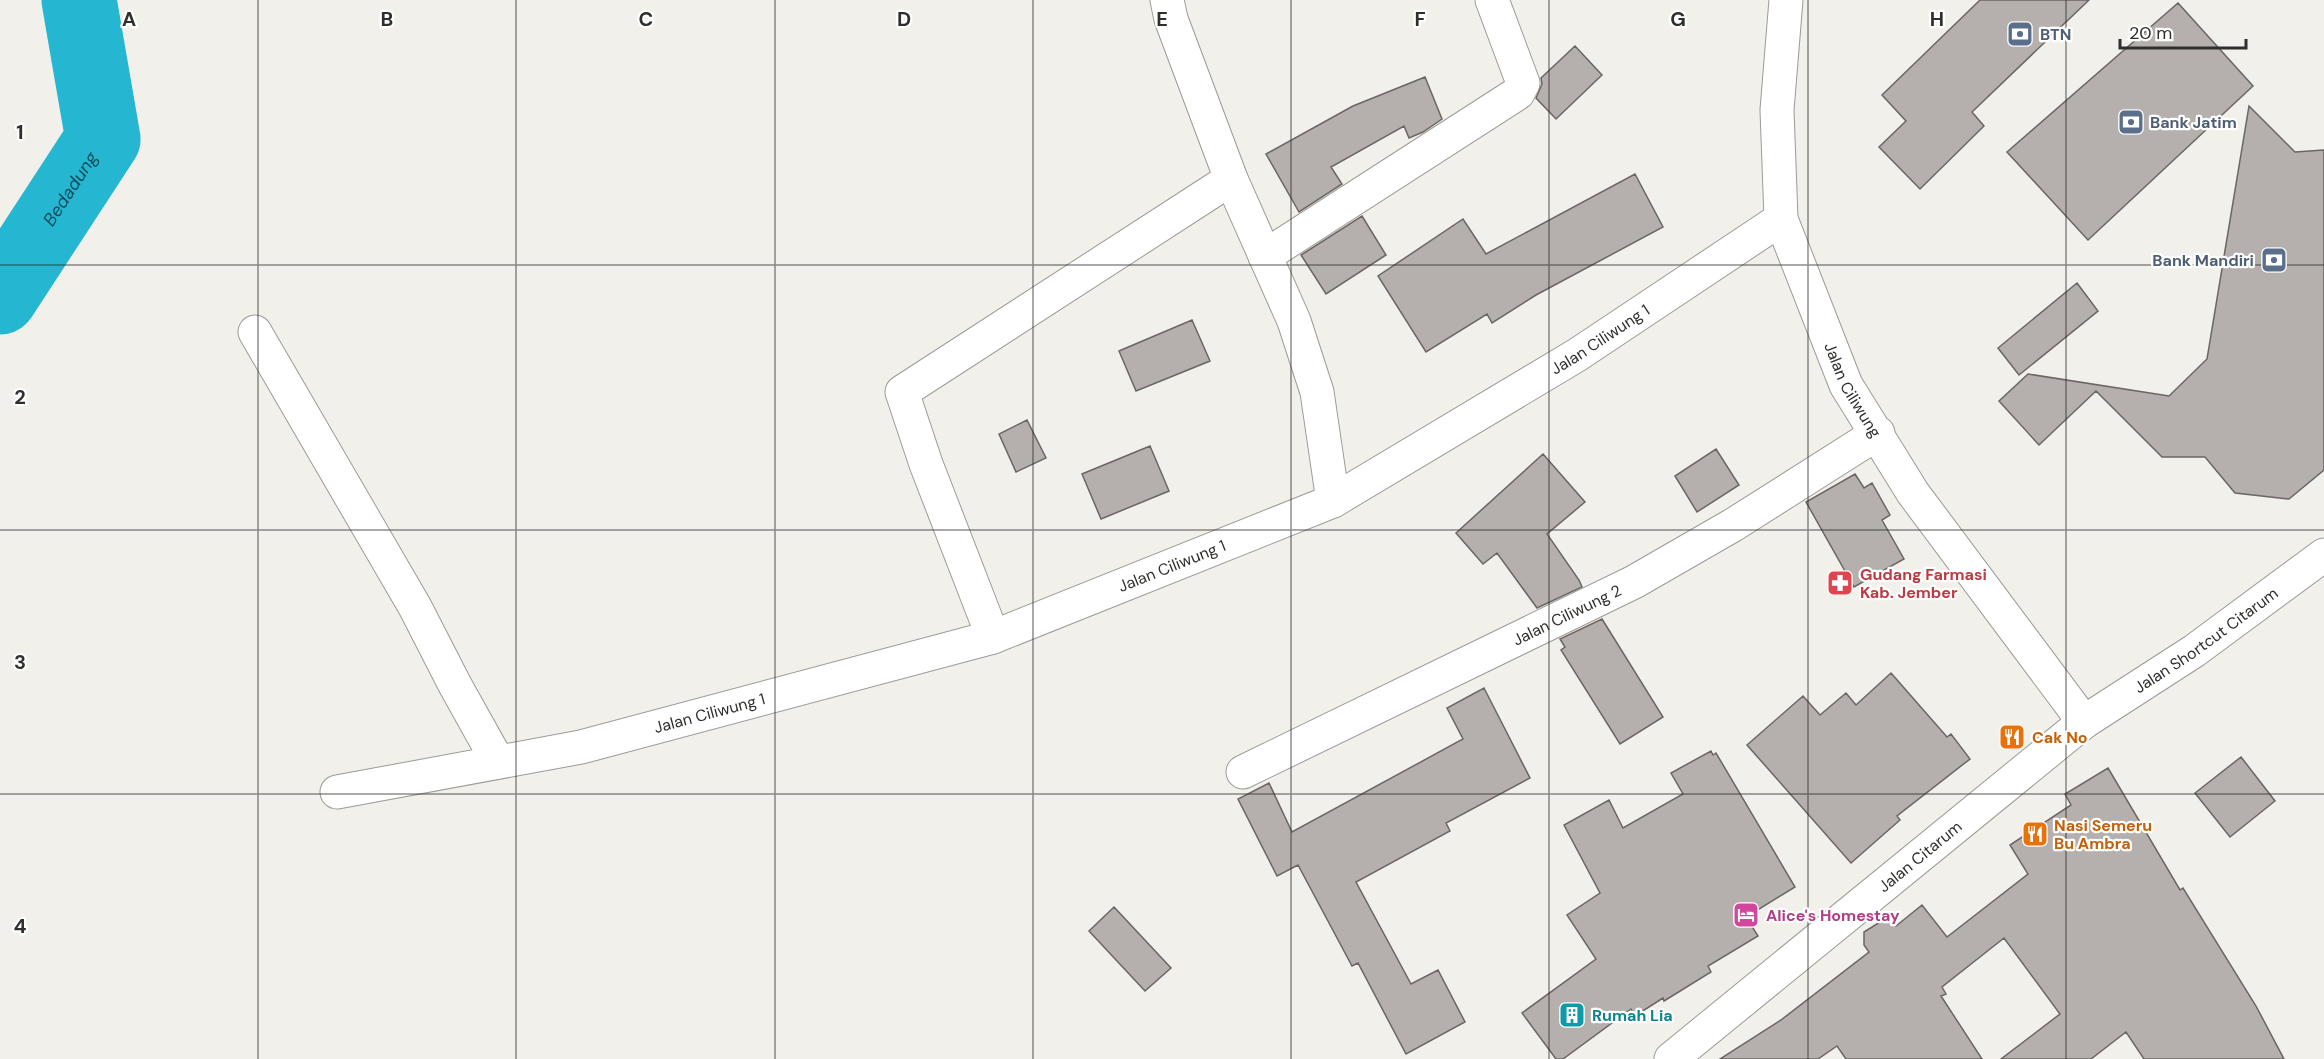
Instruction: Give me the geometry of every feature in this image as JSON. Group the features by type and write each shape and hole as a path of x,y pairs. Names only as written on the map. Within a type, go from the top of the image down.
{"street":[{"path":"1167,0 1171,19 1230,179 1294,321 1317,392 1333,501"},
{"path":"1265,256 1518,93 1523,82 1492,0"},
{"name":"Jalan Ciliwung","path":"1786,0 1777,110 1780,219 1846,385 1878,433 1913,493 2084,722"},
{"path":"993,637 926,464 902,392 1230,179"},
{"name":"Jalan Ciliwung 1","path":"337,792 581,747 993,637 1333,501 1577,355 1780,219"},
{"path":"255,332 415,607 454,685 498,762"},
{"name":"Jalan Ciliwung 2","path":"1243,772 1634,582 1733,525 1878,433"},
{"name":"Jalan Shortcut Citarum","path":"2084,722 2194,651 2324,555"},
{"name":"Jalan Citarum","path":"1671,1059 2084,722"}],"building":[{"path":"1980,0 2089,0 1972,112 1984,126 1920,189 1879,147 1906,121 1882,95"},
{"name":"Bank Jatim","path":"2178,3 2253,86 2088,240 2007,152"},
{"path":"1575,46 1602,75 1556,119 1536,98 1542,84 1541,78"},
{"path":"1425,77 1442,119 1409,138 1404,126 1331,167 1342,184 1299,212 1266,154 1353,106"},
{"name":"Bank Mandiri","path":"2249,106 2295,152 2324,150 2324,470 2289,499 2235,493 2205,457 2162,457 2096,391 2039,445 1999,401 2028,374 2169,396 2207,359"},
{"path":"1635,174 1663,227 1536,295 1492,323 1487,314 1426,352 1378,276 1463,219 1486,254"},
{"path":"1362,216 1386,255 1326,294 1301,255"},
{"path":"2077,283 2098,311 2019,375 1998,348"},
{"path":"1192,320 1210,361 1136,391 1119,351"},
{"path":"1027,420 1046,458 1016,472 999,434"},
{"path":"1150,446 1169,491 1101,519 1082,474"},
{"path":"1716,449 1739,485 1697,512 1675,476"},
{"path":"1543,454 1585,502 1547,534 1582,587 1537,608 1497,553 1483,564 1456,533"},
{"path":"1855,474 1864,488 1872,483 1890,515 1882,520 1904,559 1854,587 1806,502"},
{"path":"1602,619 1663,717 1620,744 1561,650 1565,647 1560,639"},
{"path":"1891,673 1947,737 1951,734 1970,759 1897,816 1900,820 1851,863 1747,745 1803,696 1820,715 1846,693 1856,705"},
{"path":"1484,688 1530,778 1446,823 1450,831 1356,882 1411,984 1438,970 1465,1022 1406,1054 1358,963 1352,966 1298,865 1277,876 1238,799 1269,783 1292,832 1463,739 1447,708"},
{"path":"1711,751 1713,755 1716,753 1795,887 1746,917 1758,936 1708,966 1711,972 1635,1016 1631,1009 1563,1059 1556,1059 1522,1013 1596,959 1567,915 1600,893 1564,825 1609,800 1623,828 1683,794 1671,773"},
{"path":"2241,757 2275,801 2230,837 2195,793"},
{"path":"2108,768 2180,890 2183,888 2256,1006 2284,1059 2144,1059 2126,1032 2091,1059 2001,1059 2060,1014 2004,938 1942,987 1946,994 1941,996 1982,1059 1846,1059 1837,1046 1818,1059 1720,1059 1781,1020 1869,952 1864,945 1864,932 1880,922 1893,922 1896,926 1922,905 1947,937 2028,874 2010,845 2071,805 2065,794"},
{"path":"1114,907 1171,968 1145,991 1089,931"}],"waterway":[{"name":"Bedadung","path":"0,297 103,139 79,0"}],"place":[{"name":"BTN","path":"2020,34"},
{"name":"Bank Jatim","path":"2131,122"},
{"name":"Bank Mandiri","path":"2274,260"},
{"name":"Gudang Farmasi Kab. Jember","path":"1840,583"},
{"name":"Cak No","path":"2012,737"},
{"name":"Nasi Semeru Bu Ambra","path":"2035,834"},
{"name":"Alice's Homestay","path":"1746,915"},
{"name":"Rumah Lia","path":"1572,1015"}]}
